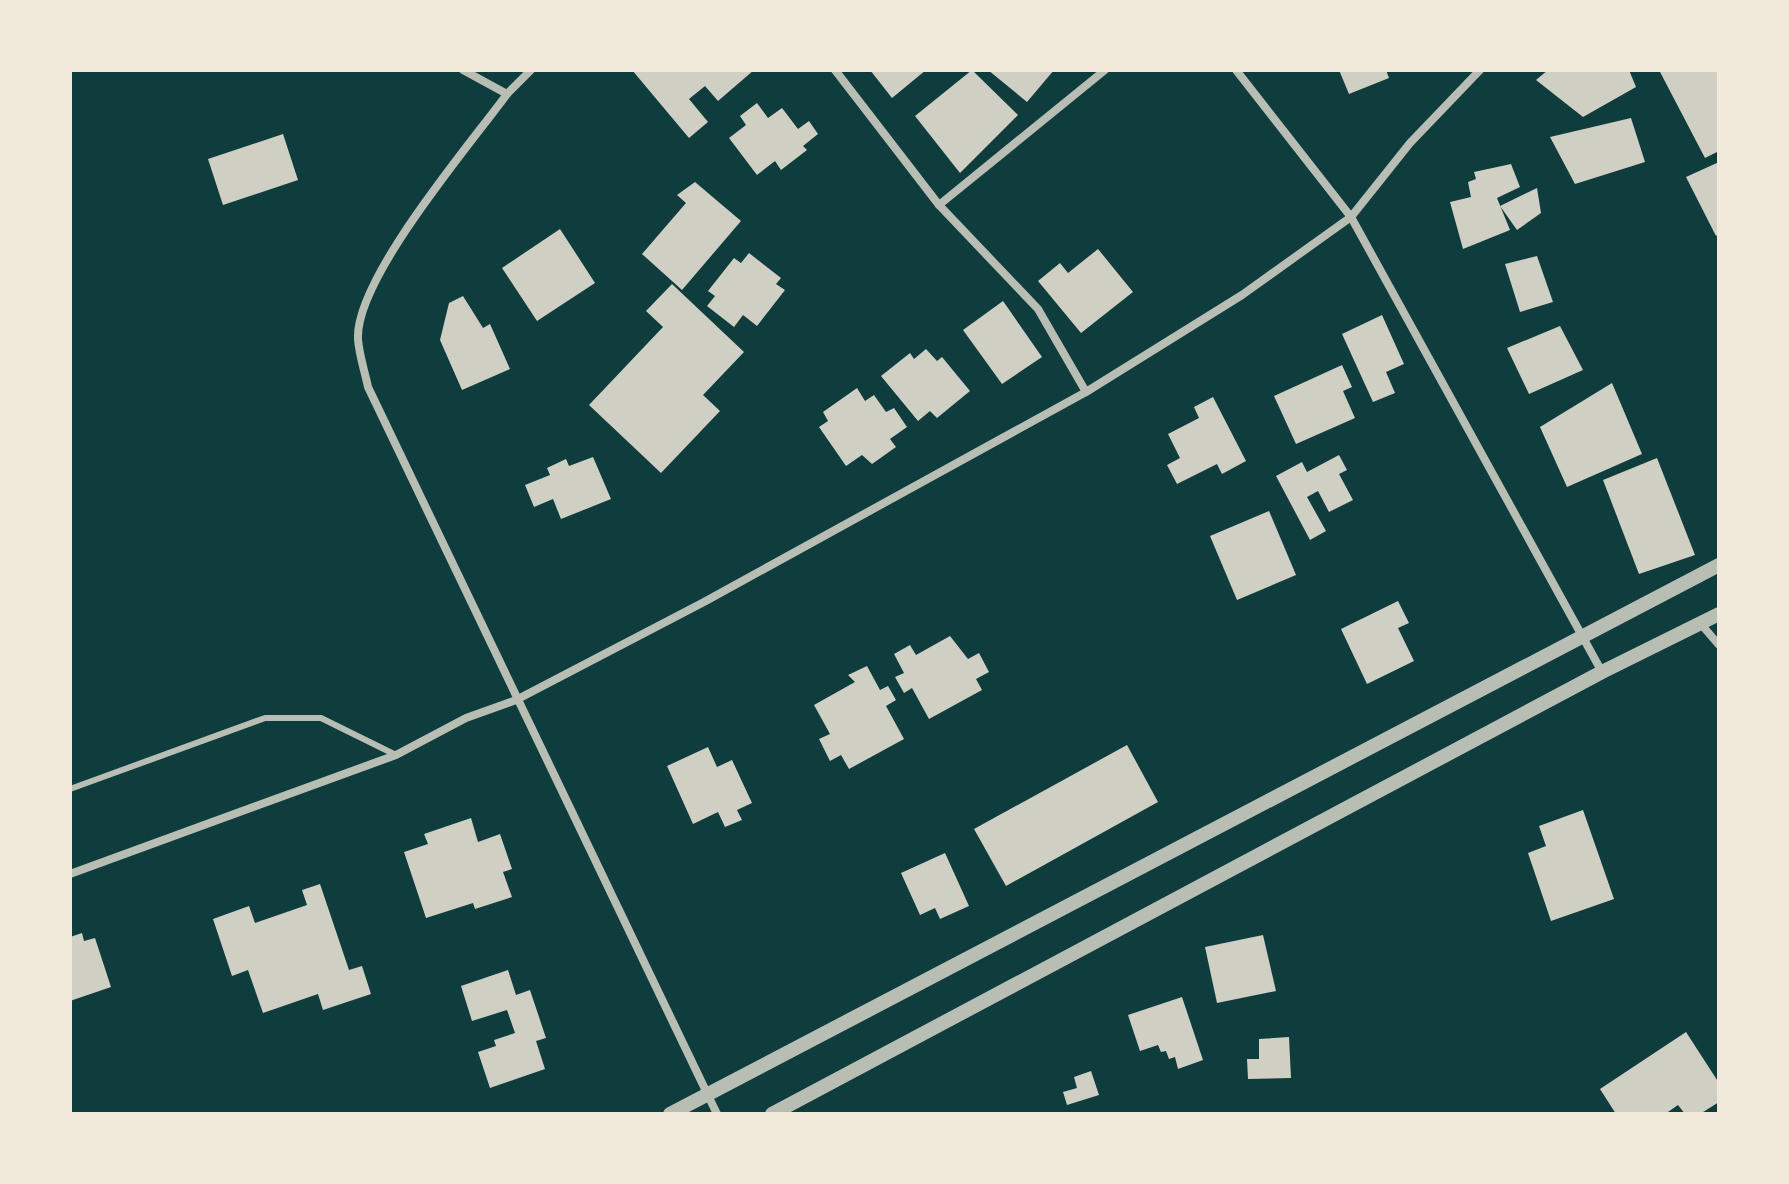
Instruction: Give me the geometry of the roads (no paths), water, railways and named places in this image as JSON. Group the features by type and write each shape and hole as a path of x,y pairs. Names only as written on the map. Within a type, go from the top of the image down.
{"street":[{"path":"463,70 507,94"},
{"path":"531,70 507,94 383,265 365,299 358,338 368,387 717,1114"},
{"path":"835,70 939,205 1038,309 1086,392"},
{"path":"939,205 1105,70"},
{"path":"1236,70 1351,217 1602,672"},
{"path":"70,874 396,755 466,718 516,700 704,602 1086,392 1242,295 1351,217 1410,143 1480,70"},
{"path":"670,1114 1719,565"},
{"path":"772,1114 1602,672 1719,614"},
{"path":"1700,623 1719,645"}],"lane":[{"path":"70,789 265,718 321,718 396,755"}]}
